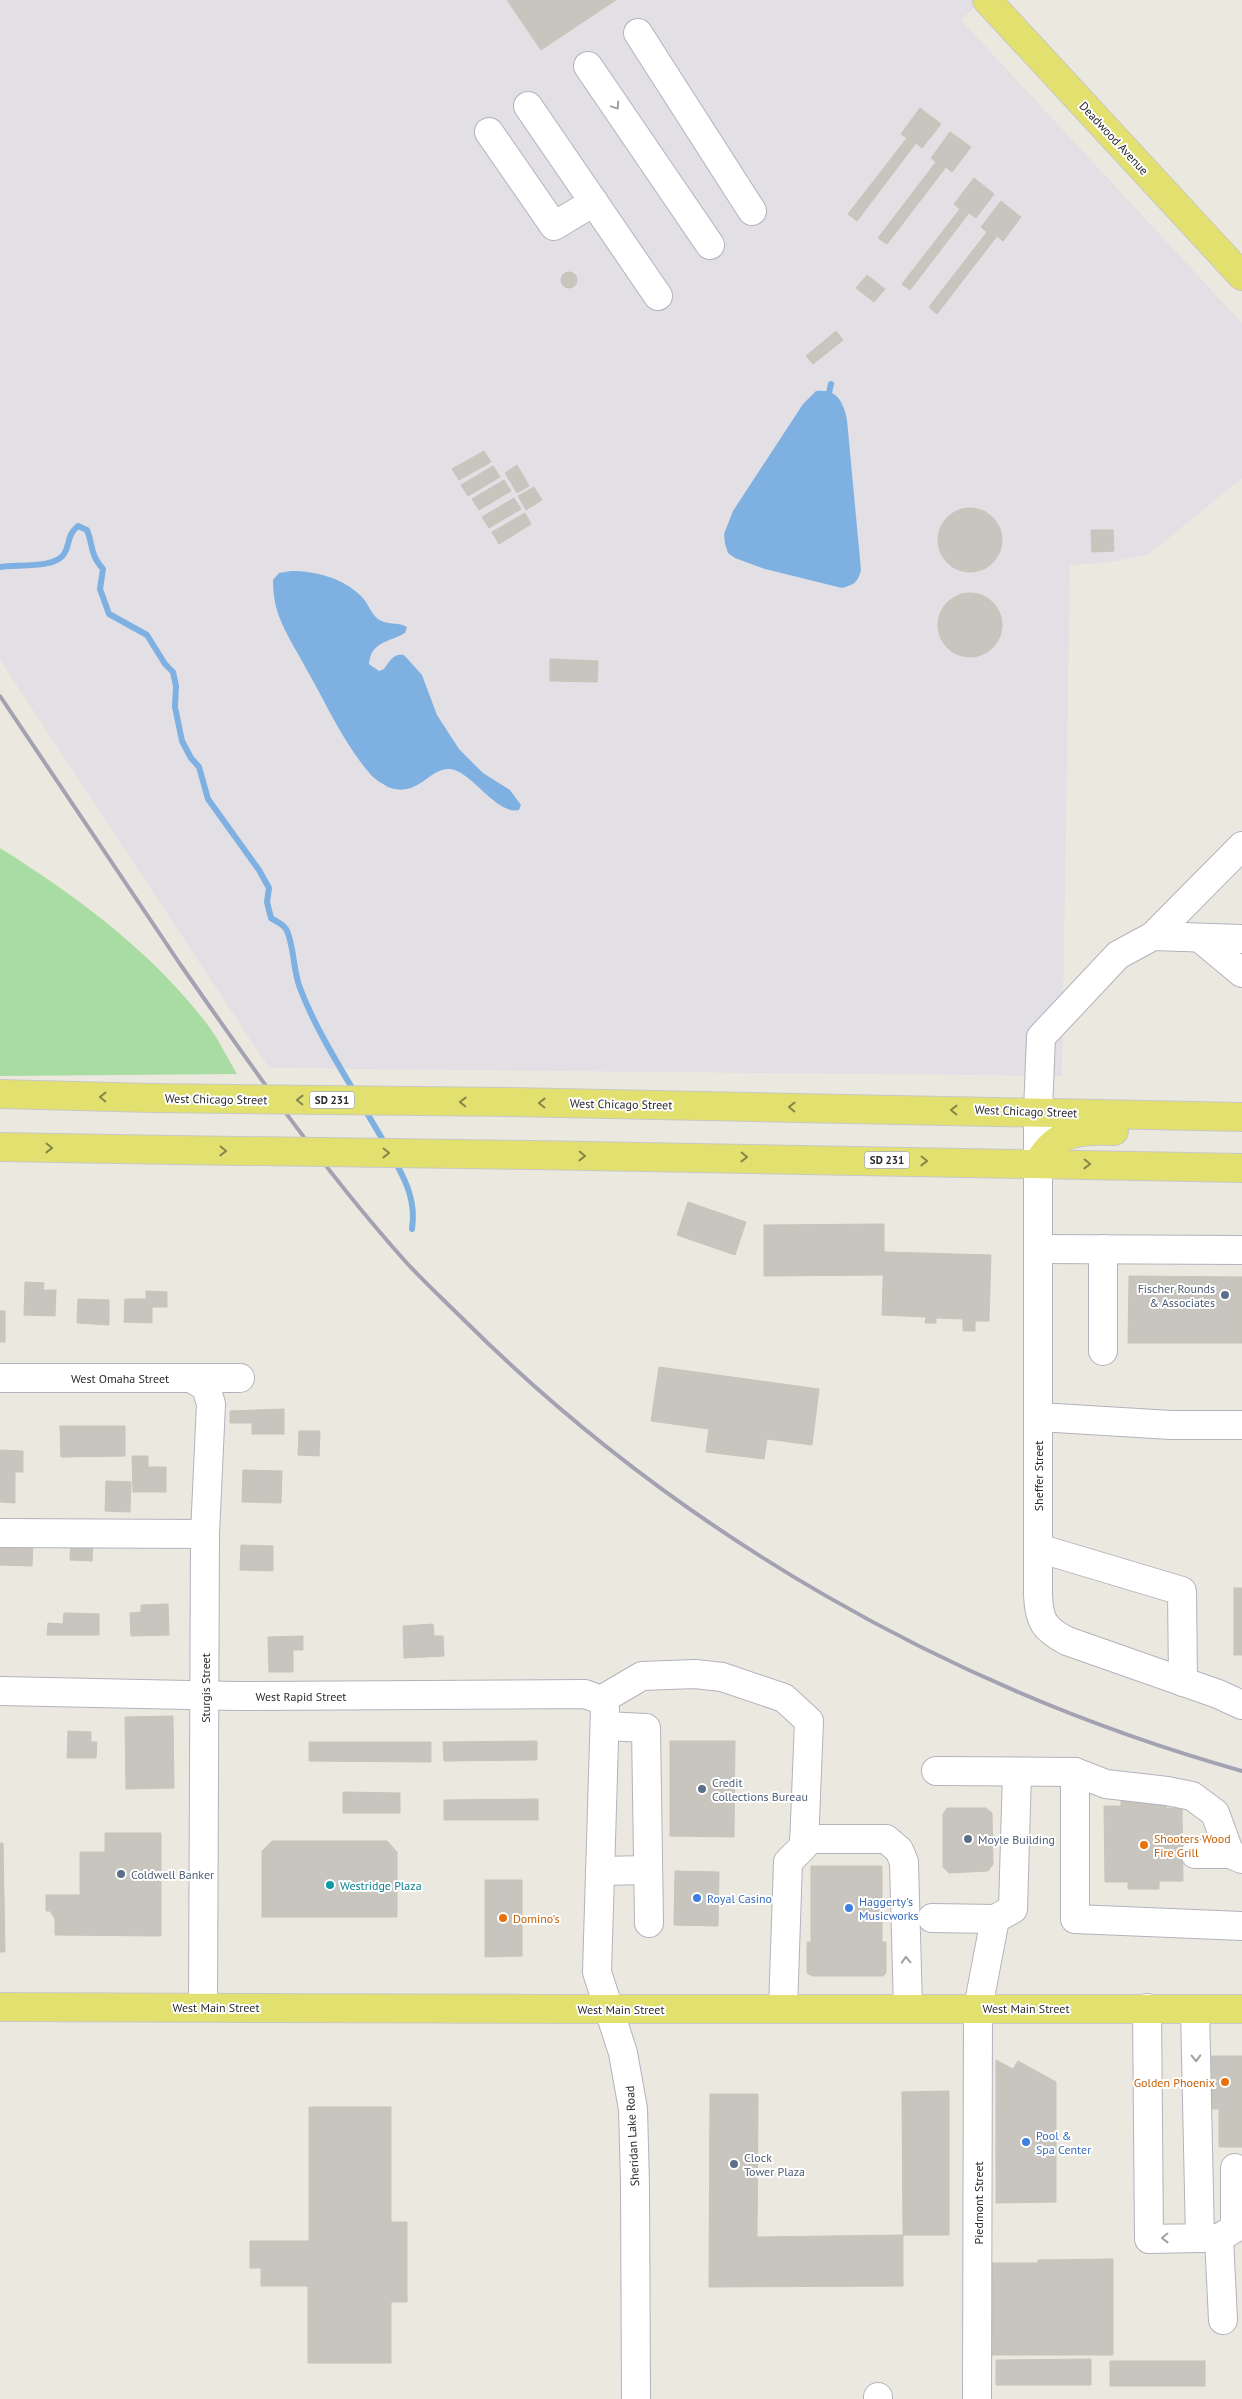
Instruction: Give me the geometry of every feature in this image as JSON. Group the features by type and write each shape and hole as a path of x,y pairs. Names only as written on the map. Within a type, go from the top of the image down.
{"main road":[{"name":"Deadwood Avenue","path":"987,0 1242,276"},
{"name":"West Chicago Street","path":"0,1094 152,1098 1038,1111 1183,1117 1242,1117"},
{"path":"1183,1117 1242,1112"},
{"path":"1038,1163 1046,1150 1061,1138 1082,1130 1183,1132 1242,1122"},
{"name":"SD 231","path":"0,1147 1038,1163 1242,1168"},
{"name":"West Main Street","path":"0,2007 204,2006 609,2010 908,2008 1242,2009"}],"street":[{"path":"638,33 752,211"},
{"path":"588,66 710,245"},
{"path":"528,106 658,296"},
{"path":"489,132 554,226 594,202"},
{"path":"1153,936 1242,846"},
{"path":"1153,936 1242,939"},
{"name":"Sheffer Street","path":"1153,936 1118,955 1041,1037 1038,1111 1038,1610 1043,1623 1052,1633 1085,1648 1242,1705"},
{"path":"1201,938 1242,973"},
{"path":"1038,1249 1242,1250"},
{"path":"1103,1249 1103,1351"},
{"name":"West Omaha Street","path":"0,1378 240,1378"},
{"name":"Sturgis Street","path":"191,1378 206,1387 211,1404 205,1534 204,2006"},
{"path":"1038,1417 1171,1424 1242,1425"},
{"path":"0,1534 205,1534"},
{"path":"1038,1548 1182,1591 1183,1682"},
{"path":"603,1713 642,1676 695,1674 722,1678 784,1698 809,1721 804,1846 788,1862 783,2009"},
{"name":"West Rapid Street","path":"0,1691 205,1696 585,1694 603,1713 646,1728 648,1870"},
{"name":"Sheridan Lake Road","path":"603,1713 597,1972 627,2068 634,2129 636,2399"},
{"path":"936,1771 1075,1772 1106,1784 1167,1790 1192,1796 1215,1812 1236,1857 1195,1854"},
{"path":"932,1918 995,1919 1013,1909 1016,1772"},
{"path":"1075,1772 1075,1919 1242,1926"},
{"path":"804,1839 886,1839 899,1850 904,1862 908,2008"},
{"path":"600,1871 648,1870 649,1923"},
{"name":"Piedmont Street","path":"977,2397 978,2008 995,1919"},
{"path":"1147,2008 1149,2239 1209,2238 1235,2228 1234,2168"},
{"path":"1195,2009 1209,2238 1223,2320"}],"shaded area":[{"path":"0,0 982,0 961,20 1242,323 1242,478 1148,555 1104,563 1070,565 1062,1076 269,1068 0,660"}],"green space":[{"path":"0,848 58,886 140,951 188,1001 210,1028 237,1074 0,1076"}],"water":[{"path":"816,391 834,394 841,402 847,420 861,570 855,582 850,586 842,588 765,569 735,558 728,553 725,544 724,534 733,511 803,404"},
{"path":"291,571 310,572 338,580 355,590 378,619 407,627 405,633 377,646 373,651 369,664 379,671 384,669 394,656 404,655 422,675 437,715 459,749 483,773 510,790 521,805 519,810 511,810 496,802 472,781 457,771 448,769 440,771 418,785 400,790 388,787 372,776 353,752 337,726 282,623 276,607 273,580 279,573"}],"building":[{"path":"507,0 616,0 541,50"},
{"path":"920,108 941,124 922,148 916,143 857,221 848,214 907,138 901,134"},
{"path":"950,132 971,147 952,172 946,167 887,244 878,238 936,162 931,158"},
{"path":"974,178 994,194 976,218 969,213 910,290 902,284 960,209 954,204"},
{"path":"1001,201 1021,217 1003,241 997,236 937,314 929,307 987,232 981,227"},
{"path":"569,272 575,274 577,280 575,286 569,288 563,286 561,280 563,274"},
{"path":"867,275 885,289 874,302 856,288"},
{"path":"836,331 843,340 813,364 806,356"},
{"path":"484,451 491,462 459,480 452,469"},
{"path":"517,465 529,486 517,493 505,473"},
{"path":"493,466 500,477 468,496 461,485"},
{"path":"504,480 511,491 479,510 472,499"},
{"path":"534,487 542,500 526,510 518,496"},
{"path":"514,498 521,509 489,528 482,517"},
{"path":"970,508 988,514 996,522 1002,540 996,558 988,566 970,572 952,566 944,558 938,540 944,522 952,514"},
{"path":"525,513 531,524 499,544 492,532"},
{"path":"1091,530 1113,530 1114,551 1092,552"},
{"path":"970,593 982,595 993,602 1000,613 1002,625 1000,637 993,648 982,655 970,657 958,655 947,648 940,637 938,625 940,613 947,602 958,595"},
{"path":"550,659 598,661 597,682 550,681"},
{"path":"688,1202 746,1222 735,1255 677,1235"},
{"path":"884,1224 884,1275 764,1276 764,1225"},
{"path":"884,1252 991,1255 989,1321 975,1321 975,1331 963,1331 963,1319 936,1318 936,1323 925,1323 926,1317 882,1315"},
{"path":"1129,1276 1242,1277 1242,1343 1128,1343"},
{"path":"25,1282 44,1283 43,1290 56,1290 55,1316 24,1315"},
{"path":"146,1291 167,1292 167,1307 152,1307 152,1323 124,1322 125,1299 146,1299"},
{"path":"78,1299 109,1300 109,1325 77,1323"},
{"path":"0,1311 5,1311 5,1342 0,1342"},
{"path":"659,1367 819,1389 812,1445 767,1439 764,1459 706,1452 709,1429 651,1421"},
{"path":"284,1409 284,1434 252,1434 252,1423 230,1423 230,1411"},
{"path":"60,1426 125,1426 125,1456 61,1457"},
{"path":"299,1431 320,1431 319,1456 298,1455"},
{"path":"0,1450 23,1451 23,1472 15,1472 15,1503 0,1502"},
{"path":"132,1456 148,1456 148,1467 166,1467 166,1492 133,1492"},
{"path":"243,1470 282,1471 281,1503 242,1502"},
{"path":"106,1481 131,1482 130,1512 105,1511"},
{"path":"0,1540 33,1541 32,1566 0,1565"},
{"path":"71,1543 93,1544 92,1561 70,1560"},
{"path":"241,1545 273,1546 273,1571 240,1570"},
{"path":"1234,1588 1242,1588 1242,1655 1234,1655"},
{"path":"168,1604 169,1635 131,1636 130,1613 141,1612 141,1605"},
{"path":"64,1613 99,1614 99,1635 47,1635 48,1623 63,1624"},
{"path":"433,1624 434,1636 443,1636 444,1656 404,1658 403,1626"},
{"path":"303,1636 303,1650 293,1650 293,1672 269,1672 268,1637"},
{"path":"173,1716 174,1788 126,1789 125,1717"},
{"path":"68,1731 91,1732 91,1742 97,1742 96,1758 67,1758"},
{"path":"537,1741 537,1760 444,1761 443,1742"},
{"name":"Credit Collections Bureau","path":"670,1741 735,1741 734,1837 670,1836"},
{"path":"309,1742 431,1742 431,1762 309,1761"},
{"path":"343,1792 400,1793 400,1813 343,1813"},
{"name":"Shooters Wood Fire Grill","path":"1166,1797 1166,1808 1182,1808 1183,1881 1159,1881 1159,1889 1128,1889 1128,1882 1105,1882 1104,1806 1121,1806 1121,1798"},
{"path":"538,1799 538,1820 444,1820 444,1800"},
{"name":"Moyle Building","path":"947,1808 986,1808 992,1813 993,1864 988,1871 949,1873 943,1867 943,1814"},
{"name":"Coldwell Banker","path":"105,1833 161,1833 161,1936 55,1935 55,1919 50,1911 46,1911 46,1895 80,1895 80,1852 105,1852"},
{"name":"Westridge Plaza","path":"272,1841 387,1841 397,1852 397,1917 262,1917 262,1851"},
{"path":"0,1843 3,1843 5,1952 0,1952"},
{"path":"811,1866 882,1866 882,1942 886,1942 886,1973 883,1976 812,1976 807,1973 807,1942 811,1942"},
{"name":"Royal Casino","path":"675,1871 719,1872 718,1926 674,1925"},
{"name":"Domino's","path":"485,1880 522,1880 522,1956 485,1957"},
{"name":"Golden Phoenix","path":"1208,2056 1242,2056 1242,2147 1219,2147 1219,2109 1208,2109"},
{"name":"Pool & Spa Center","path":"996,2060 1013,2069 1018,2061 1056,2082 1056,2202 996,2203"},
{"path":"949,2091 949,2235 903,2235 902,2092"},
{"name":"Clock Tower Plaza","path":"710,2094 758,2094 757,2237 903,2235 903,2286 709,2287"},
{"path":"309,2107 391,2107 391,2222 407,2222 407,2302 391,2302 391,2363 308,2363 308,2286 261,2286 261,2268 250,2268 250,2241 309,2241"},
{"path":"1113,2259 1113,2355 989,2355 988,2263 1038,2263 1038,2260"},
{"path":"1091,2359 1091,2385 996,2385 996,2360"},
{"path":"1110,2361 1205,2361 1205,2386 1110,2386"}],"waterway":[{"path":"828,397 831,384"},
{"path":"0,567 52,562 64,554 70,536 78,526 87,530 94,554 103,569 100,589 109,614 147,635 165,664 173,672 176,686 175,707 182,741 191,758 199,767 208,799 259,870 269,888 267,902 271,918 285,927 289,935 296,974 306,1002 325,1042 355,1093"},
{"path":"364,1108 387,1147"},
{"path":"394,1160 403,1176 409,1193 413,1210 412,1229"}],"railway":[{"path":"0,696 180,964 316,1153 374,1226 412,1269 548,1398 636,1470 728,1535 825,1595 925,1649 1028,1696 1134,1737 1242,1771"}],"place":[{"name":"Fischer Rounds & Associates","path":"1225,1295"},
{"name":"Credit Collections Bureau","path":"702,1789"},
{"name":"Moyle Building","path":"968,1839"},
{"name":"Shooters Wood Fire Grill","path":"1144,1845"},
{"name":"Coldwell Banker","path":"121,1874"},
{"name":"Westridge Plaza","path":"330,1885"},
{"name":"Royal Casino","path":"697,1898"},
{"name":"Haggerty's Musicworks","path":"849,1908"},
{"name":"Domino's","path":"503,1918"},
{"name":"Golden Phoenix","path":"1225,2082"},
{"name":"Pool & Spa Center","path":"1026,2142"},
{"name":"Clock Tower Plaza","path":"734,2164"}]}
